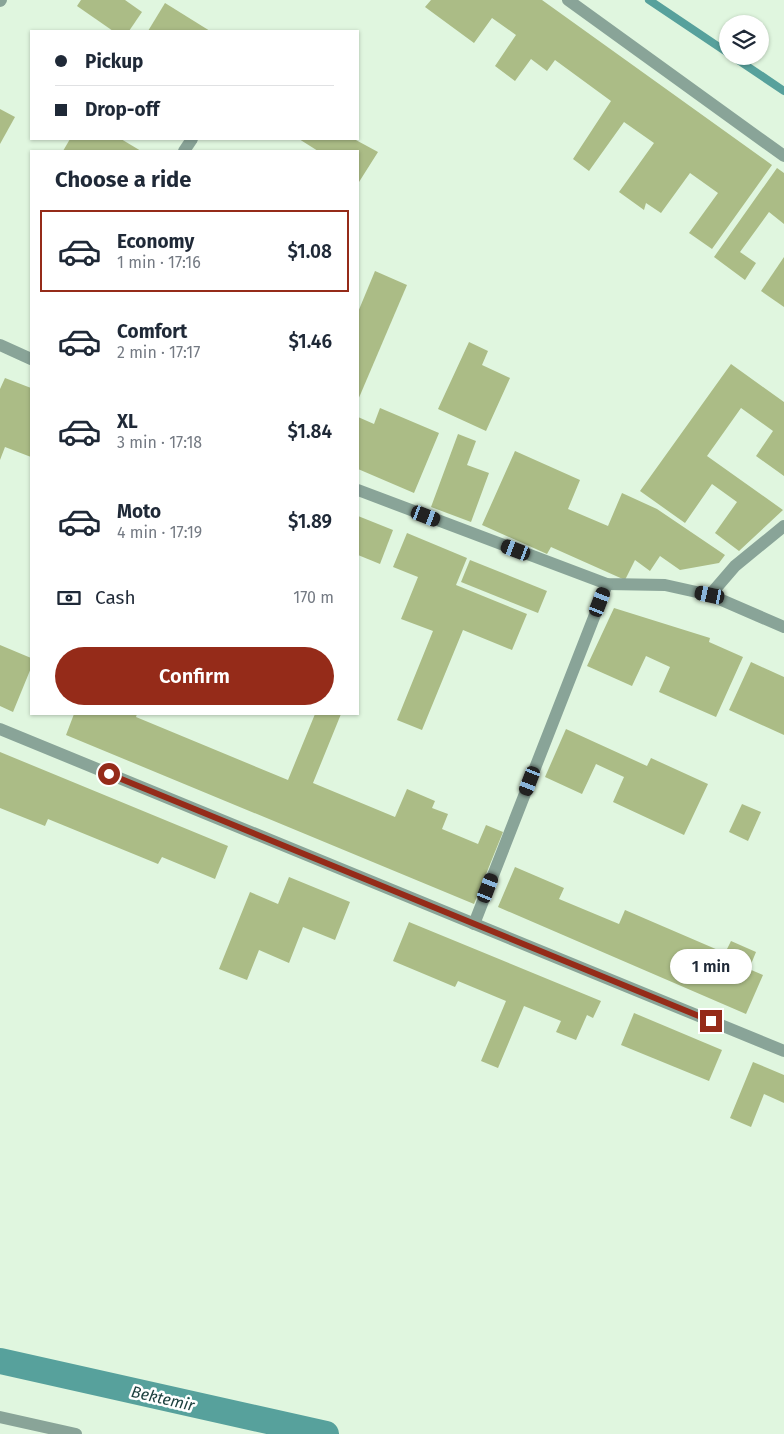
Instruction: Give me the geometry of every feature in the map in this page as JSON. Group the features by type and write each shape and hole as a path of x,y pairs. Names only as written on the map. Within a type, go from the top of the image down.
{"street":[{"path":"568,0 784,156"},
{"path":"0,346 30,359"},
{"path":"359,490 606,584 665,585 710,595 784,627"},
{"path":"710,595 735,566 784,526"},
{"path":"474,924 606,584"},
{"path":"0,728 784,1051"},
{"path":"0,1417 76,1434"}],"building":[{"path":"81,0 125,0 142,12 130,30 112,30 77,6"},
{"path":"431,0 542,0 772,165 712,249 689,233 718,193 690,173 661,213 646,203 644,210 619,192 654,143 624,122 589,171 573,159 611,101 555,60 547,71 531,59 515,81 495,66 516,35 492,18 474,43 425,7"},
{"path":"165,3 208,30 149,30"},
{"path":"0,109 15,117 0,144"},
{"path":"69,140 123,140 139,150 64,150"},
{"path":"301,140 356,140 378,152 359,182 359,150 316,150"},
{"path":"777,168 784,173 784,224 769,212 740,252 756,263 745,280 714,257"},
{"path":"784,257 784,307 761,291"},
{"path":"375,271 407,285 359,398 359,310"},
{"path":"469,342 488,351 482,365 510,378 486,431 438,409"},
{"path":"731,364 784,402 784,476 756,456 773,431 741,408 707,456 783,510 739,551 715,533 737,502 712,484 685,523 640,491"},
{"path":"5,378 30,388 30,457 5,447 0,460 0,389"},
{"path":"380,408 439,433 414,493 359,469 359,417 374,424"},
{"path":"458,434 476,441 467,465 489,473 471,522 431,507"},
{"path":"515,451 580,480 568,509 608,526 622,493 657,509 725,555 719,563 680,570 660,556 650,571 635,560 625,580 551,547 547,554 482,525"},
{"path":"359,516 393,530 380,564 359,555"},
{"path":"407,533 467,558 456,585 527,614 512,650 463,630 422,730 397,720 433,631 401,619 418,577 393,567"},
{"path":"470,560 547,591 538,613 461,582"},
{"path":"614,608 710,638 709,642 743,657 716,717 659,692 670,667 646,656 632,686 587,666"},
{"path":"0,645 30,658 30,670 13,712 0,706"},
{"path":"751,662 784,677 784,735 729,710"},
{"path":"74,715 137,715 136,717 288,780 315,715 341,715 313,783 395,817 407,789 435,801 432,808 448,814 442,829 478,844 486,825 503,832 474,904 66,735"},
{"path":"566,729 647,766 651,758 708,784 684,835 613,802 624,777 596,764 582,794 545,777"},
{"path":"0,752 228,846 215,879 162,857 158,864 48,819 45,826 0,808"},
{"path":"742,804 761,812 748,841 729,832"},
{"path":"515,867 564,888 559,899 619,924 625,910 725,953 731,941 756,952 749,969 763,975 746,1014 498,907"},
{"path":"289,877 350,902 335,940 303,927 289,963 259,950 247,980 219,969 250,892 278,904"},
{"path":"409,922 601,1001 593,1018 587,1015 576,1040 556,1032 561,1021 524,1006 498,1068 481,1061 506,1001 458,981 455,987 393,961"},
{"path":"634,1013 722,1050 709,1081 621,1045"},
{"path":"753,1062 784,1075 784,1103 764,1094 751,1127 730,1118"}],"waterway":[{"path":"649,0 719,47"},
{"path":"745,65 784,91"},
{"name":"Bektemir","path":"0,1361 326,1434"}],"route":[{"path":"109,774 711,1021"}]}
